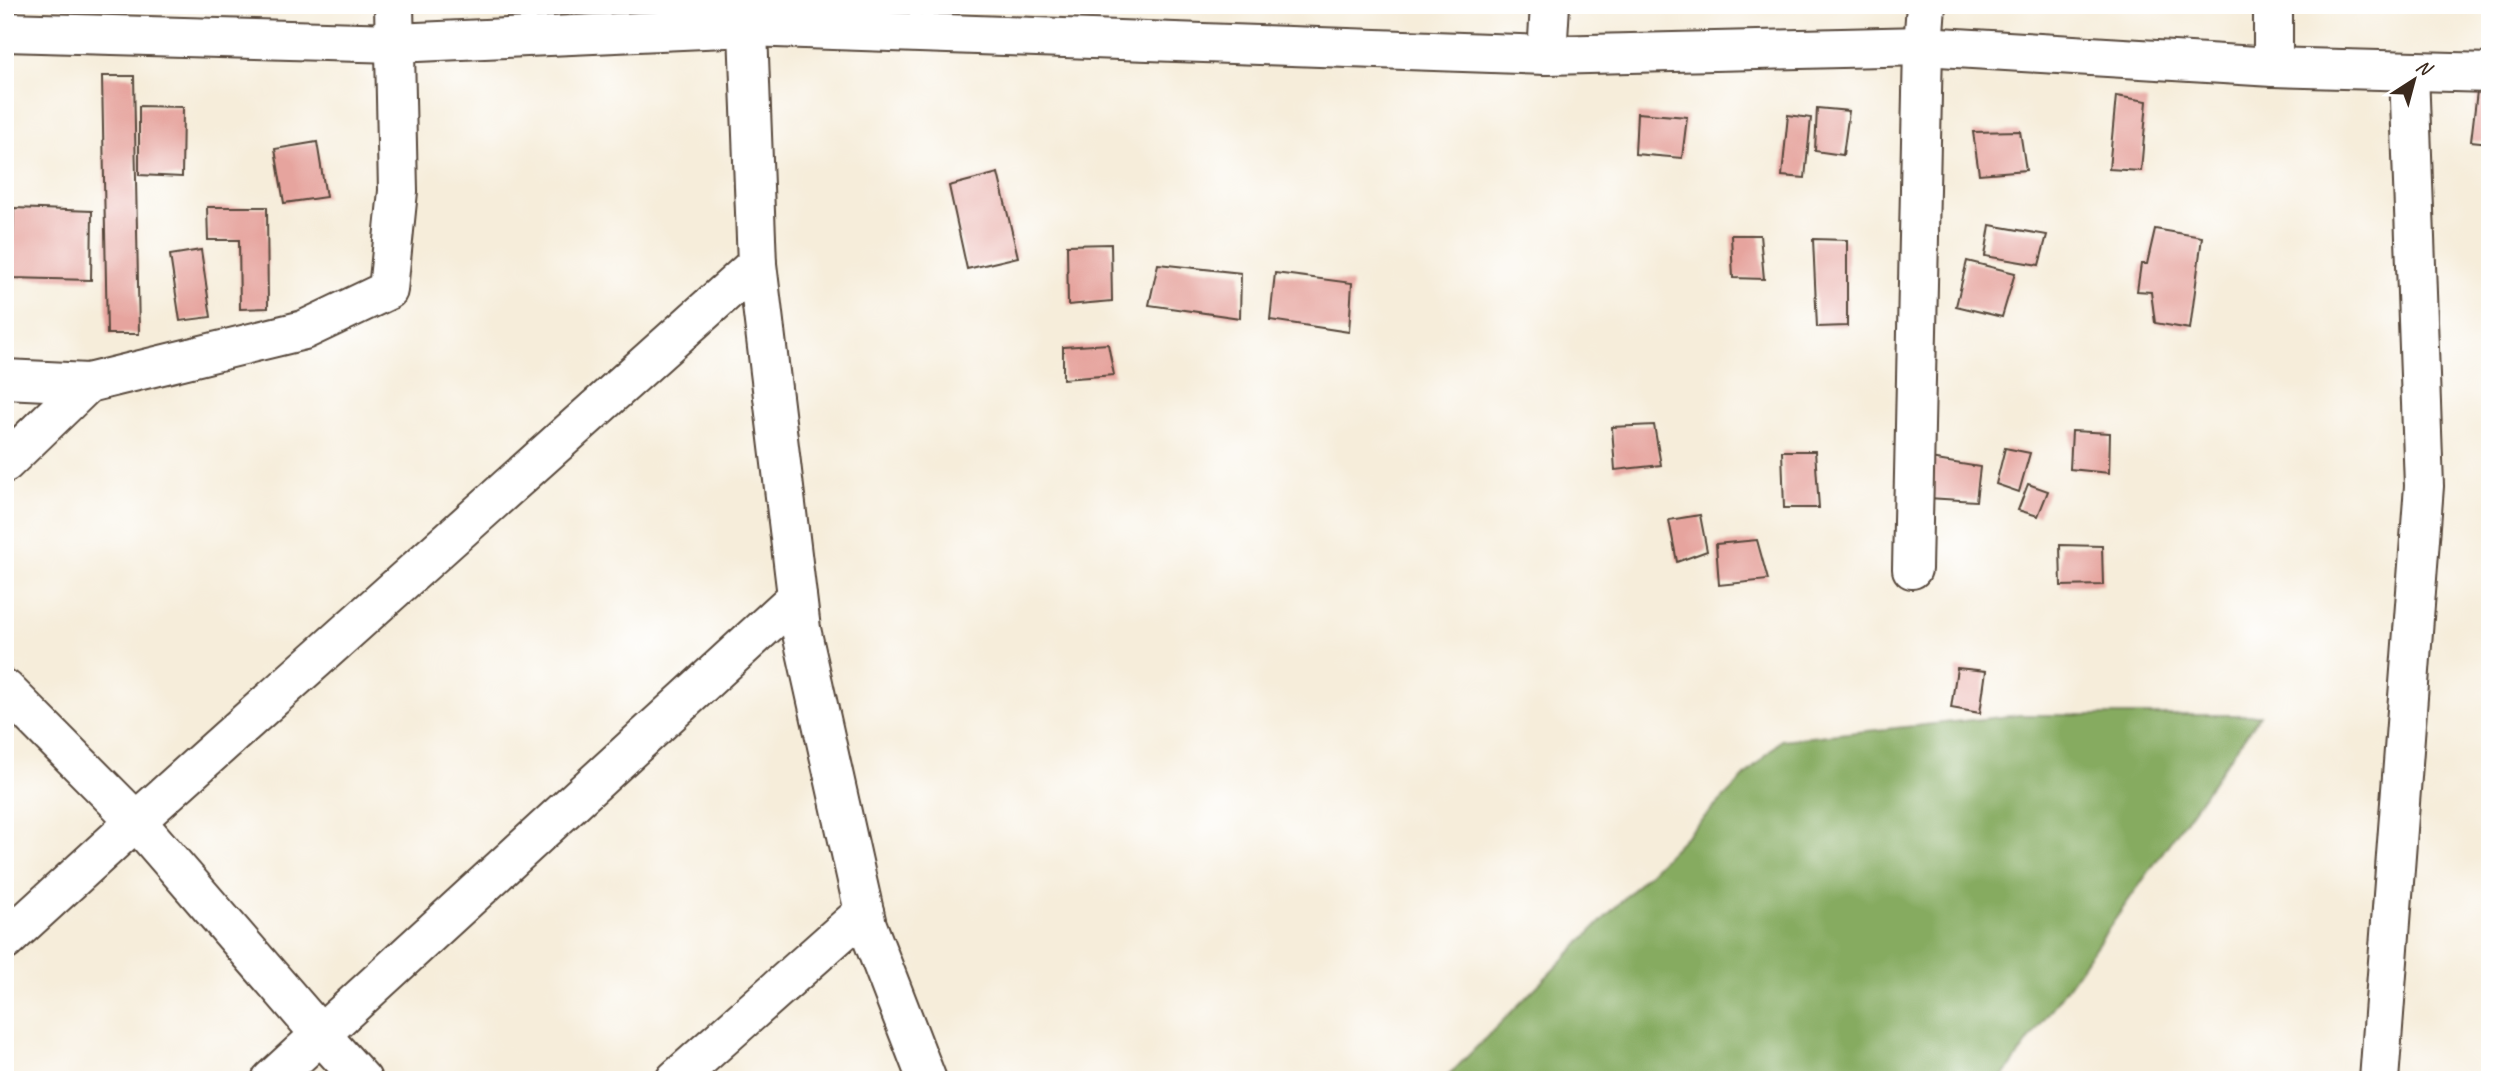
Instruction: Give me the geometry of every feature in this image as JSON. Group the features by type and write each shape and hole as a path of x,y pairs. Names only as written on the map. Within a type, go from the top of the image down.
{"street":[{"path":"5,379 88,383 304,330 388,290 398,191 394,5"},
{"path":"1547,55 1550,5"},
{"path":"1912,569 1926,5"},
{"path":"2273,5 2273,67"},
{"path":"748,16 757,264 801,629 867,925 927,1080"},
{"path":"5,32 45,19 395,43 748,16 1547,55 1923,46 2273,67 2490,73"},
{"path":"2379,1080 2424,486 2409,72"},
{"path":"5,941 757,264"},
{"path":"5,463 88,383"},
{"path":"271,1080 797,597"},
{"path":"5,689 136,821 362,1080"},
{"path":"676,1080 864,912"}],"green space":[{"path":"2020,715 2260,715 2001,1080 1444,1080 1781,740"}],"building":[{"path":"188,5 216,5 216,8 188,8"},
{"path":"650,5 692,5 692,15 651,19"},
{"path":"102,76 134,76 139,334 107,334"},
{"path":"2478,83 2490,85 2490,143 2471,141"},
{"path":"2116,96 2147,101 2141,171 2109,169"},
{"path":"139,106 183,107 182,177 139,175"},
{"path":"1817,108 1849,111 1843,155 1815,151"},
{"path":"1637,113 1687,117 1682,158 1635,154"},
{"path":"1788,115 1811,118 1805,178 1782,176"},
{"path":"2020,131 2026,170 1979,174 1973,132"},
{"path":"317,142 326,197 284,203 275,149"},
{"path":"998,173 1018,257 967,269 949,186"},
{"path":"207,207 267,207 268,308 240,309 239,240 208,240"},
{"path":"14,208 92,211 91,280 12,278"},
{"path":"1990,225 2047,235 2039,265 1985,256"},
{"path":"2155,229 2202,237 2190,329 2155,323 2151,292 2137,291 2141,264 2147,264"},
{"path":"1731,235 1760,235 1764,279 1733,278"},
{"path":"1813,239 1847,240 1847,326 1817,327"},
{"path":"1111,244 1112,301 1068,305 1067,245"},
{"path":"201,250 211,317 180,321 170,255"},
{"path":"1967,261 2015,273 2002,317 1956,306"},
{"path":"1158,264 1241,273 1240,318 1149,305"},
{"path":"1275,273 1352,283 1349,332 1270,320"},
{"path":"1108,344 1114,375 1063,379 1063,347"},
{"path":"1654,425 1661,465 1615,470 1612,427"},
{"path":"2072,431 2110,433 2109,473 2070,469"},
{"path":"2005,448 2030,453 2019,492 1996,484"},
{"path":"1782,451 1815,451 1819,508 1784,508"},
{"path":"1930,459 1980,467 1976,501 1928,498"},
{"path":"2028,484 2048,491 2038,516 2018,510"},
{"path":"1700,515 1707,551 1677,562 1669,520"},
{"path":"1757,540 1768,580 1719,585 1716,544"},
{"path":"2060,545 2102,546 2103,585 2061,586"},
{"path":"1957,668 1986,671 1980,713 1951,708"}]}
